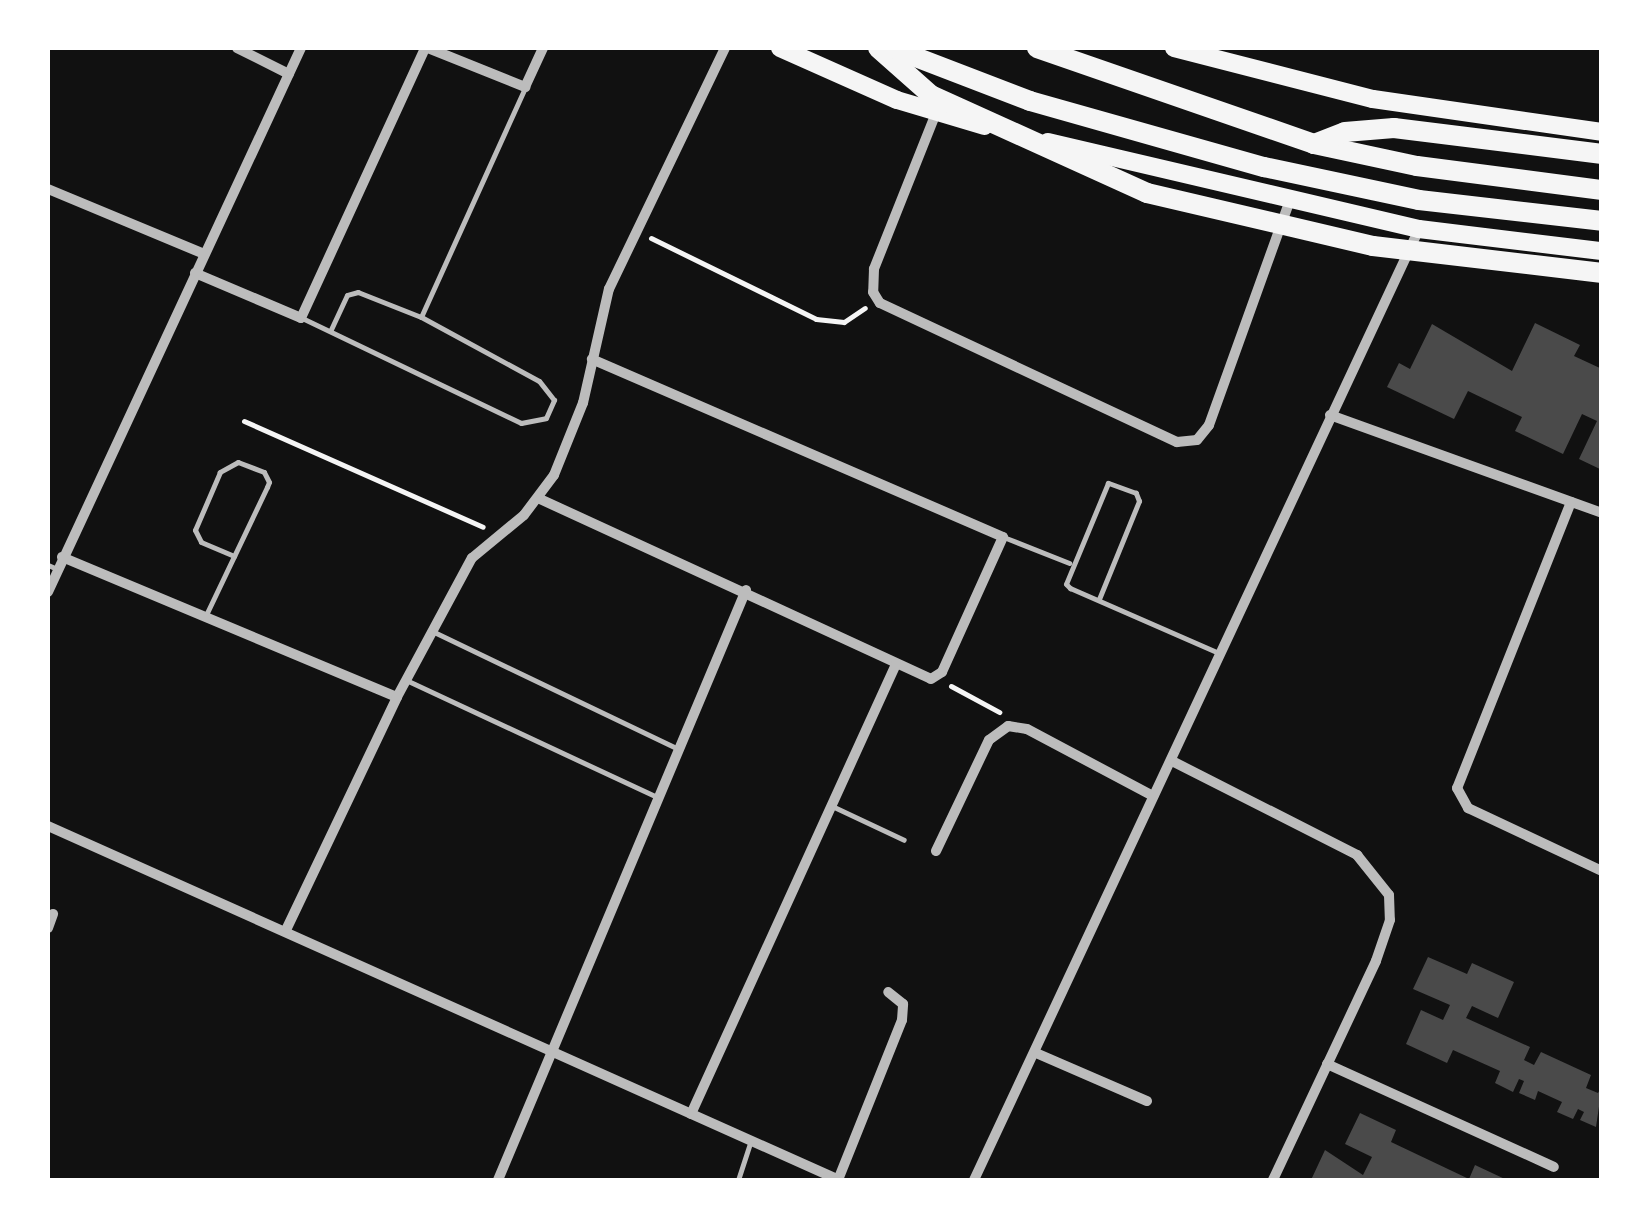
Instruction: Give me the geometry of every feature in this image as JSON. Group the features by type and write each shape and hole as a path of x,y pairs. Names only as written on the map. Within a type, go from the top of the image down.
{"highway":[{"path":"878,48 931,95 1147,193 1373,246 1602,272"},
{"path":"892,48 1030,101 1264,167 1419,200 1602,221"},
{"path":"1038,48 1314,144 1456,172 1602,190"},
{"path":"1314,144 1344,132 1394,128 1602,154"}],"main road":[{"path":"780,48 936,113 1289,203 1419,229 1602,250"},
{"path":"1174,48 1374,98 1602,132"}],"street":[{"path":"237,48 289,74"},
{"path":"48,592 52,567 62,557 301,48"},
{"path":"195,273 301,318 426,48 525,88 543,48"},
{"path":"286,930 397,696 472,558 540,498 583,403 597,322 634,230 724,48"},
{"path":"936,113 874,268 873,292 890,310 1188,444 1209,425 1289,203"},
{"path":"48,188 204,254"},
{"path":"974,1180 1419,229"},
{"path":"540,498 746,590 896,664 935,678 1003,537 592,359"},
{"path":"1330,415 1602,513"},
{"path":"1571,502 1457,788 1468,808 1602,871"},
{"path":"62,557 397,696"},
{"path":"498,1180 746,590"},
{"path":"691,1114 896,664"},
{"path":"936,850 990,740 1008,726 1027,729 1152,796"},
{"path":"1172,761 1356,855 1389,894 1390,920 1376,960 1272,1180"},
{"path":"48,826 838,1180 902,1020 903,1004 888,992"},
{"path":"48,928 54,914"},
{"path":"1036,1053 1147,1102"},
{"path":"1327,1064 1554,1167"}],"lane":[{"path":"421,318 525,88"},
{"path":"301,318 522,423 546,418 554,400 546,385 421,318 353,292 331,330"},
{"path":"204,616 234,556 269,482 264,472 238,462 220,472 195,530 201,542 234,556"},
{"path":"1098,599 1136,493 1103,485 1069,564 1066,584 1098,599 1220,654"},
{"path":"1003,537 1069,564"},
{"path":"434,632 679,750"},
{"path":"406,680 658,797"},
{"path":"832,806 904,840"},
{"path":"738,1180 750,1140"}],"path":[{"path":"634,230 830,323 857,316 873,292"},
{"path":"244,421 499,534"},
{"path":"935,678 992,707 1008,726"}],"building":[{"path":"1535,323 1580,345 1574,356 1602,369 1602,470 1579,459 1597,421 1582,414 1563,454 1515,431 1522,417 1468,391 1454,419 1387,387 1399,363 1410,369 1432,324 1512,371"},
{"path":"1428,957 1467,974 1472,963 1514,982 1498,1018 1472,1006 1466,1018 1530,1047 1524,1060 1534,1065 1541,1052 1591,1075 1586,1088 1598,1093 1602,1086 1596,1127 1580,1120 1584,1112 1578,1109 1573,1119 1557,1112 1562,1102 1538,1091 1535,1100 1519,1093 1524,1081 1519,1079 1513,1092 1495,1083 1500,1071 1453,1050 1447,1063 1406,1044 1421,1010 1443,1020 1450,1005 1413,989"},
{"path":"1360,1113 1396,1130 1391,1142 1469,1179 1475,1165 1507,1180 1311,1180 1325,1150 1363,1175 1372,1157 1345,1144"}]}
